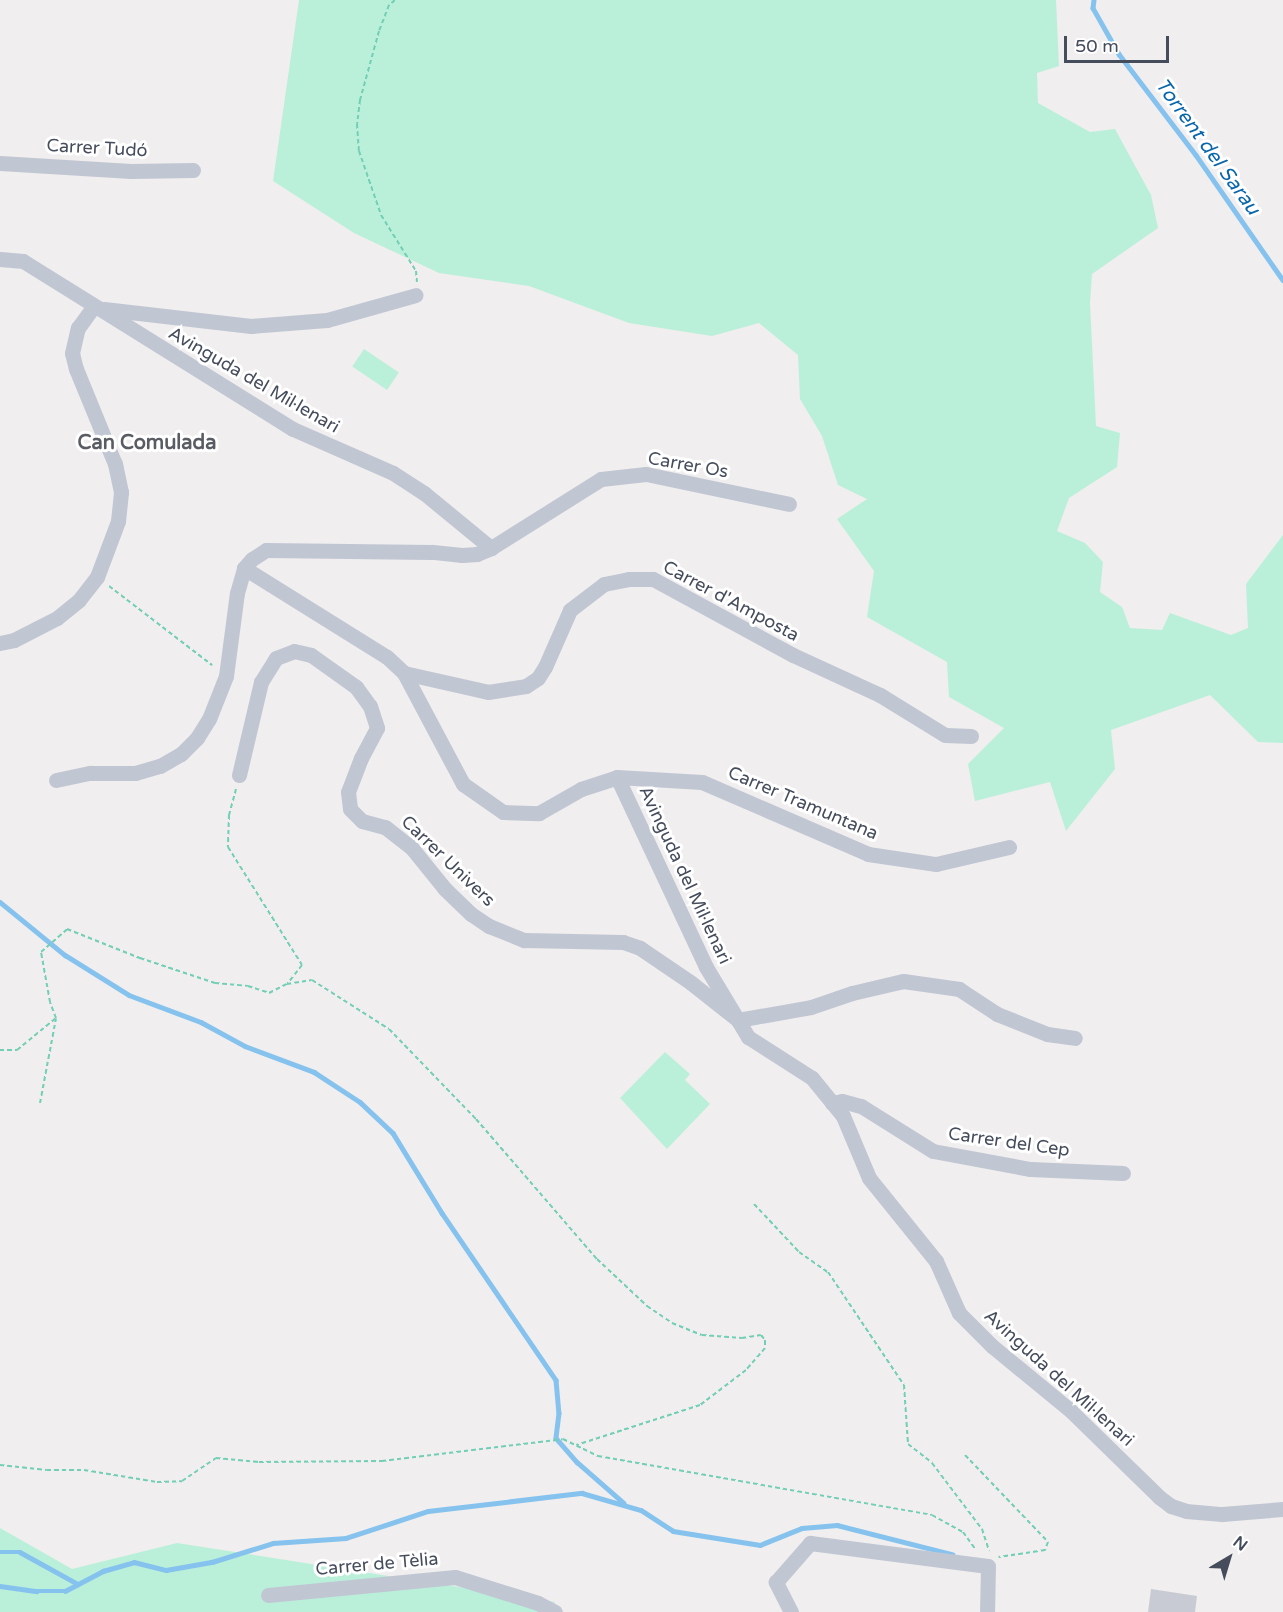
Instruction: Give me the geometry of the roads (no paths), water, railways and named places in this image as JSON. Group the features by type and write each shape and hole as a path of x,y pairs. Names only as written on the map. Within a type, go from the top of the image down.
{"street":[{"name":"Carrer Tudó","path":"0,163 130,171 193,170"},
{"name":"Avinguda del Mil·lenari","path":"0,259 23,261 93,307 293,429 393,473 424,494 491,549"},
{"path":"0,643 14,640 57,618 79,600 97,577 118,521 121,492 115,464 76,369 72,353 78,328 93,307 122,313 251,326 327,320 416,296"},
{"name":"Carrer Os","path":"491,549 601,479 646,474 789,504"},
{"path":"56,780 90,773 135,773 160,766 181,754 197,738 209,719 226,676 237,593 244,568 252,559 266,550 432,552 462,555 491,549"},
{"name":"Avinguda del Mil·lenari","path":"244,568 387,657 404,673 463,784 503,812 539,813 581,789 617,777 706,968 748,1037 812,1078 843,1116 869,1178 936,1261 959,1313 992,1346 1071,1411 1171,1506 1186,1511 1222,1514 1283,1509"},
{"name":"Carrer d'Amposta","path":"404,673 488,692 526,686 538,678 545,667 570,610 604,584 629,579 653,579 793,655 880,695 945,735 971,736"},
{"name":"Carrer Univers","path":"239,775 261,682 276,658 294,651 311,655 356,687 370,706 376,728 348,792 350,809 362,821 385,827 404,841 445,889 471,914 489,926 524,940 623,942 640,948 690,982 738,1020"},
{"name":"Carrer Tramuntana","path":"617,777 702,782 868,854 936,864 1009,847"},
{"path":"738,1020 811,1007 852,993 903,981 959,989 997,1014 1047,1034 1075,1038"},
{"name":"Carrer del Cep","path":"832,1103 842,1101 861,1106 933,1150 1030,1168 1123,1173"},
{"path":"791,1612 776,1582 810,1543 990,1562 987,1612"},
{"name":"Carrer de Tèlia","path":"268,1595 455,1577 538,1603 555,1612"}],"waterway":[{"name":"Torrent del Sarau","path":"1094,0 1093,8 1119,54 1196,155 1283,280"},
{"path":"0,902 65,955 129,995 201,1022 245,1046 314,1072 360,1102 393,1133 442,1213 556,1380 559,1413 556,1438 577,1462 624,1503"},
{"path":"0,1586 37,1591 65,1591 103,1571 134,1562 166,1570 212,1562 273,1543 346,1538 428,1511 582,1493 641,1510 673,1531 760,1545 802,1528 837,1525 952,1554"},
{"path":"0,1552 20,1552 78,1584"}],"district":[{"name":"Can Comulada","path":"147,443"}]}
